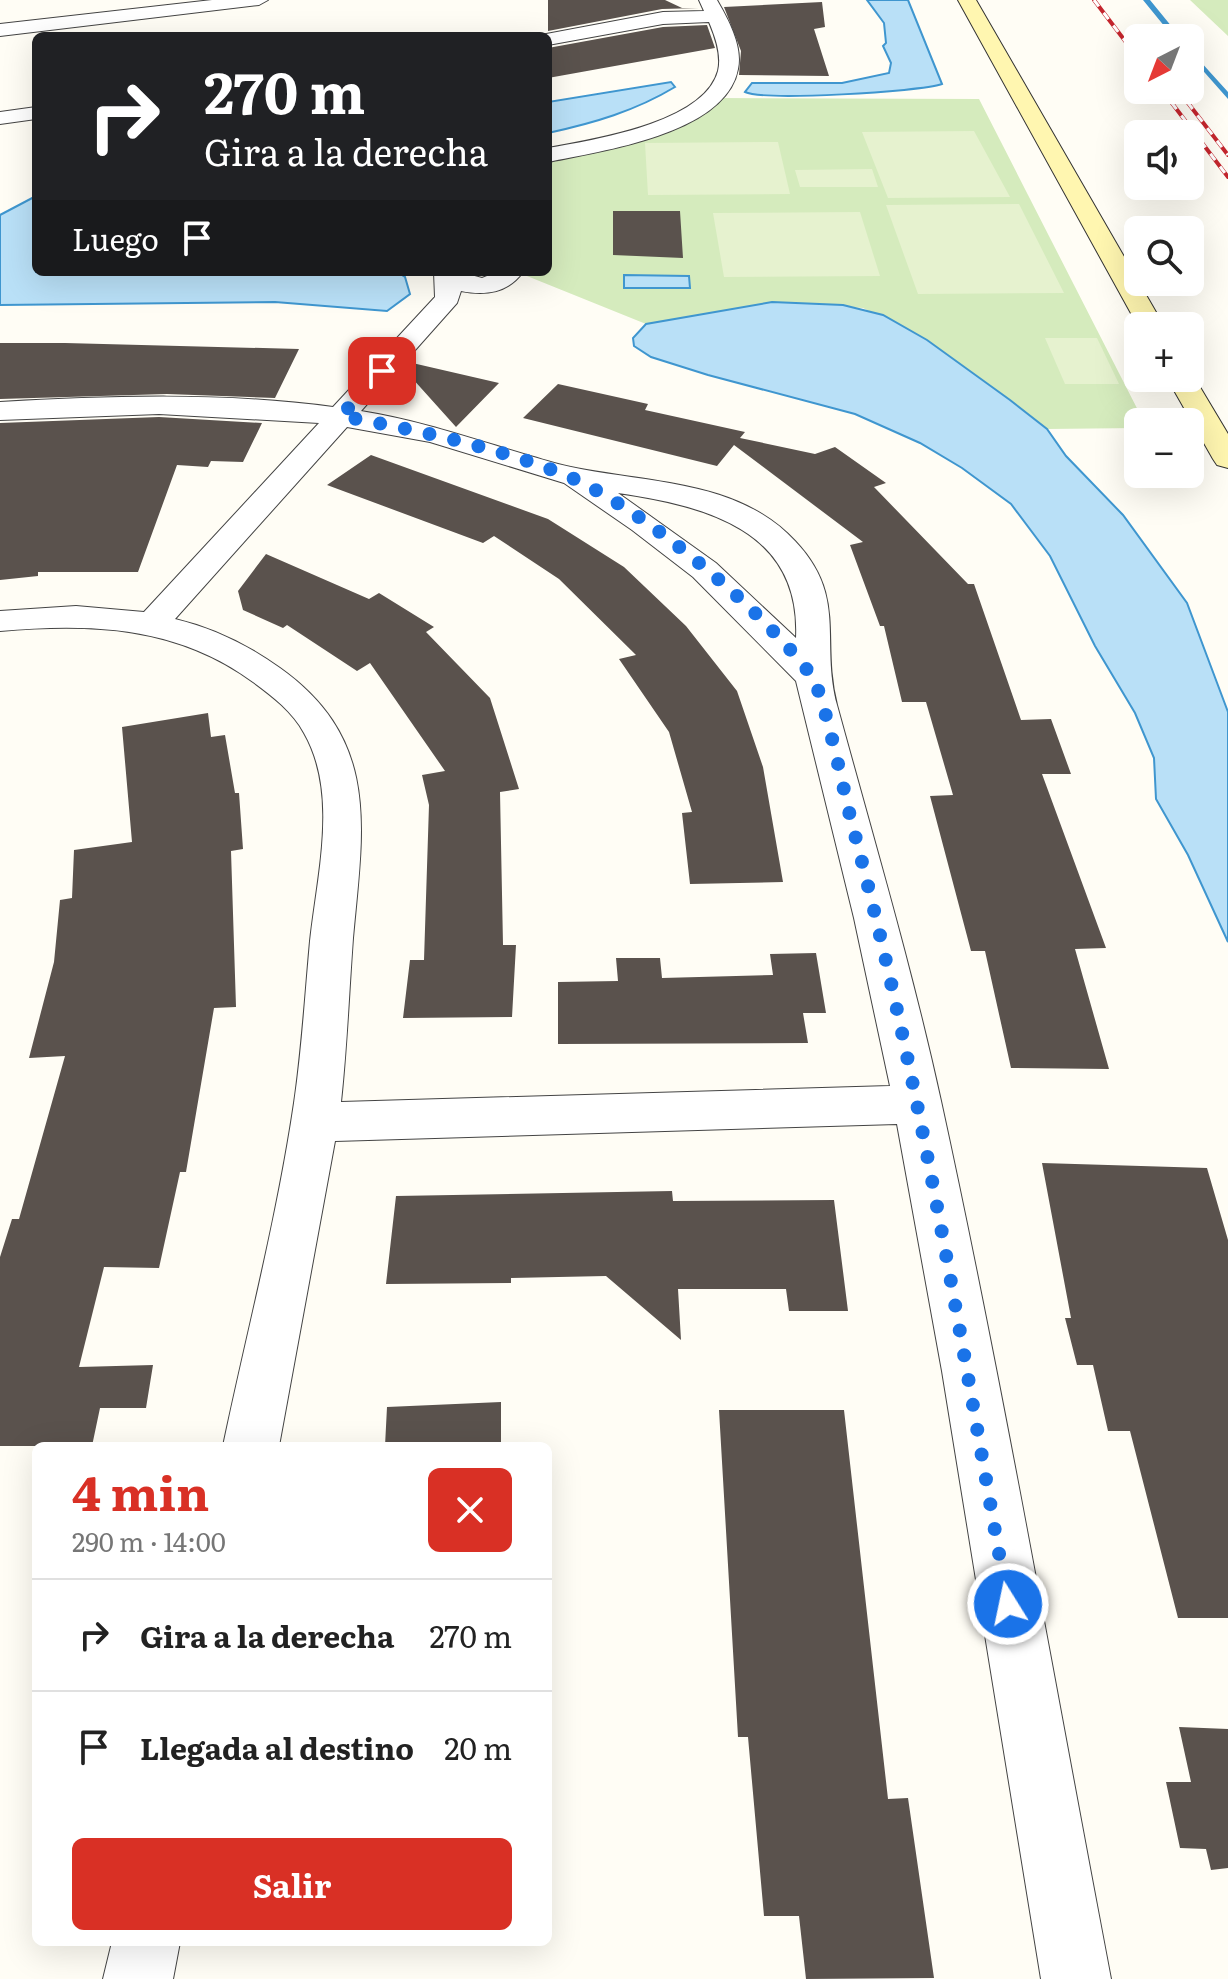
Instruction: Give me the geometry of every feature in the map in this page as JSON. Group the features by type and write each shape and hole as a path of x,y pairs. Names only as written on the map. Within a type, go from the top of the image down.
{"main road":[{"path":"967,0 1143,312"},
{"path":"1189,392 1228,459"}],"street":[{"path":"0,30 259,0"},
{"path":"552,38 712,8 729,54 728,74 694,111 657,127 552,154"},
{"path":"0,118 32,114"},
{"path":"154,622 341,416 445,284 501,278"},
{"path":"0,411 159,403 293,409 341,416 425,432 562,474 636,484 696,497 733,513 769,535 792,558 808,585 814,611 814,679 864,869 919,1104 1076,1979"},
{"path":"562,474 643,522 703,567 778,638 814,679"},
{"path":"0,621 102,617 154,622 208,638 254,664 305,707 329,745 339,784 340,847 315,1122 252,1442"},
{"path":"315,1122 919,1104"},
{"path":"138,1979 145,1946"}],"green space":[{"path":"1190,0 1228,0 1228,36"},
{"path":"720,98 979,99 1124,383 1124,392 1129,392 1137,408 1124,408 1124,428 1047,429 927,340 863,308 772,302 646,324 527,276 552,276 552,160 611,145"},
{"path":"974,131 1010,197 888,198 862,132"},
{"path":"778,142 790,194 648,195 645,143"},
{"path":"872,169 878,187 800,187 795,170"},
{"path":"1019,204 1064,293 918,294 886,205"},
{"path":"860,212 880,276 724,277 713,213"},
{"path":"1045,338 1097,338 1119,384 1065,384"}],"water":[{"path":"867,0 908,0 942,84 842,94 781,96 745,92 752,83 842,83 889,73 891,63 883,46 886,43 884,23"},
{"path":"671,82 675,87 629,109 552,132 552,101"},
{"path":"32,198 32,276 403,276 410,294 387,311 275,302 0,305 0,215"},
{"path":"624,275 689,276 690,288 624,288"},
{"path":"772,302 843,305 883,315 927,340 1010,400 1047,429 1066,456 1123,515 1187,603 1228,712 1228,942 1188,855 1156,799 1154,758 1135,713 1095,646 1050,556 1011,504 962,468 920,443 855,414 708,375 651,357 634,346 633,338 646,324"}],"building":[{"path":"548,0 665,0 682,8 699,8 662,9 548,31"},
{"path":"822,2 825,27 814,29 829,76 739,75 741,51 724,7"},
{"path":"707,25 715,48 552,77 552,47 663,27"},
{"path":"613,211 680,211 683,258 613,255"},
{"path":"0,343 299,349 275,398 167,394 0,399"},
{"path":"408,362 499,383 456,427 403,368"},
{"path":"558,384 648,404 645,410 745,432 740,438 815,454 835,447 886,483 874,487 968,584 974,584 1021,720 1051,719 1071,774 1042,774 1106,948 1075,949 1109,1069 1011,1068 985,951 971,951 930,796 953,795 926,702 902,702 884,626 880,626 850,545 863,542 734,445 717,466 523,418"},
{"path":"159,417 262,423 243,462 211,461 208,467 177,465 138,572 38,572 38,576 0,580 0,423"},
{"path":"371,455 548,519 624,567 686,626 737,691 763,767 783,882 690,884 682,813 692,812 669,732 619,659 636,655 559,579 494,536 483,543 327,485"},
{"path":"266,554 369,599 379,593 434,627 426,632 490,698 519,789 500,792 503,945 516,945 512,1017 403,1018 410,960 424,960 429,805 422,775 445,771 370,663 357,671 287,625 283,628 243,610 238,591"},
{"path":"208,713 211,737 225,735 235,793 239,793 243,849 231,851 236,1007 214,1008 186,1172 180,1172 159,1268 104,1267 79,1367 153,1365 146,1408 100,1408 93,1442 32,1442 32,1446 0,1446 0,1257 12,1219 19,1219 65,1056 29,1058 54,962 60,900 72,898 74,850 132,842 122,727"},
{"path":"816,953 826,1013 803,1013 808,1043 558,1044 558,982 618,981 616,958 660,958 662,978 773,975 770,954"},
{"path":"1042,1163 1207,1168 1228,1240 1228,1618 1178,1618 1130,1431 1108,1431 1093,1365 1077,1365 1065,1318 1071,1318"},
{"path":"672,1191 673,1201 834,1200 848,1311 789,1311 786,1289 678,1289 681,1340 606,1276 511,1278 511,1283 386,1284 396,1196"},
{"path":"501,1402 501,1442 385,1442 387,1407"},
{"path":"719,1410 844,1410 888,1799 908,1798 934,1978 806,1979 799,1916 764,1916 748,1737 738,1737"},
{"path":"1179,1727 1228,1729 1228,1868 1211,1870 1206,1849 1180,1848 1166,1782 1191,1782"}],"waterway":[{"path":"1146,0 1166,24"},
{"path":"1204,69 1228,97"}],"railway":[{"path":"1094,0 1124,40"},
{"path":"1173,104 1228,177"},
{"path":"1189,104 1228,155"}],"route":[{"path":"382,371 341,416 425,432 497,453 562,474 596,492 643,522 703,567 778,638 814,679 864,869 919,1104 1008,1604"}]}
